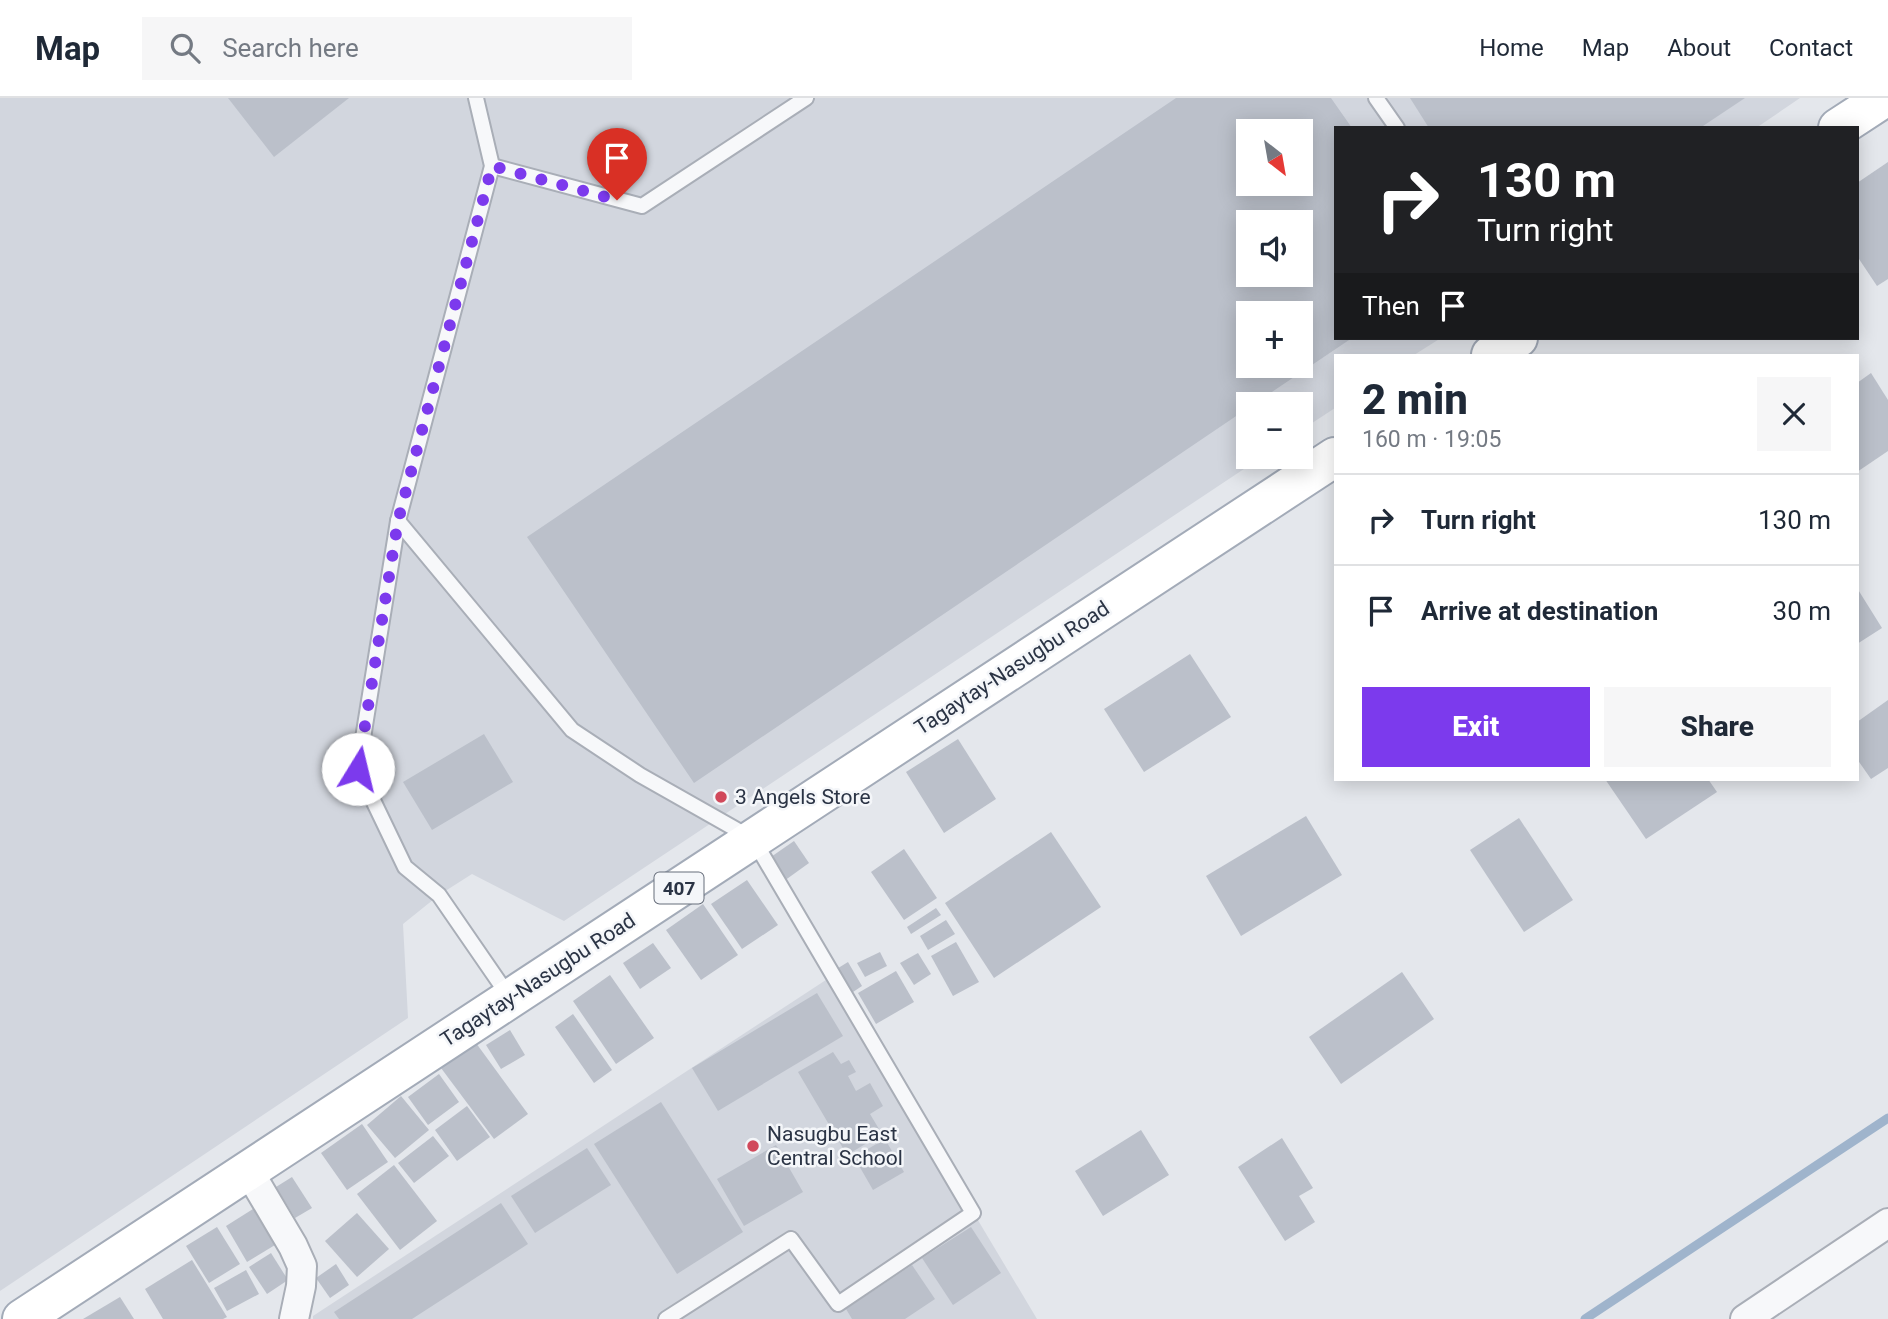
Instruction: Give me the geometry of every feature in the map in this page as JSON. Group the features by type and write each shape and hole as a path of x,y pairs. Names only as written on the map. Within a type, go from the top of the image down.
{"main road":[{"path":"1841,126 1877,100"},
{"path":"1493,354 1515,340"},
{"name":"Tagaytay-Nasugbu Road","path":"22,1319 1334,458"}],"street":[{"path":"248,1170 302,1266 294,1319"},
{"path":"1745,1319 1888,1223"}],"lane":[{"path":"476,98 492,166 398,521 358,769 405,867 439,895 511,999"},
{"path":"492,166 642,206 806,98"},
{"path":"1376,98 1396,126"},
{"path":"398,521 572,730 640,775 753,839 973,1213 838,1304 791,1238 666,1319"}],"shaded area":[{"path":"0,98 1800,98 1759,126 1334,126 1334,340 1438,340 1416,354 1334,354 1334,409 1313,422 1313,392 1236,392 1236,469 1244,469 564,921 472,874 439,895 403,924 408,1018 0,1291"},
{"name":"Nasugbu East Central School","path":"832,976 1037,1319 313,1319 313,1316"}],"building":[{"path":"228,98 349,98 274,157"},
{"path":"1176,98 1331,98 1351,126 1334,126 1334,340 1349,340 1313,364 1313,301 1236,301 1236,378 1293,378 1272,392 1236,392 1236,416 694,783 527,537"},
{"path":"1410,98 1745,98 1703,126 1428,126"},
{"path":"1888,162 1888,279 1877,286 1859,259 1859,182"},
{"path":"1871,373 1888,400 1888,451 1859,471 1859,382"},
{"path":"1859,591 1882,628 1859,643"},
{"path":"1190,654 1231,717 1144,772 1104,709"},
{"path":"1888,700 1888,768 1871,779 1859,762 1859,721"},
{"path":"484,734 513,782 432,830 403,782"},
{"path":"958,739 996,799 944,833 906,772"},
{"path":"1606,781 1709,781 1717,792 1646,839"},
{"path":"1306,816 1342,875 1241,936 1206,876"},
{"path":"1519,818 1573,900 1524,932 1470,850"},
{"path":"1051,832 1101,907 994,978 945,903"},
{"path":"794,841 809,863 784,881 768,859"},
{"path":"904,849 937,898 904,920 871,872"},
{"path":"747,880 778,925 742,949 711,904"},
{"path":"703,904 738,955 701,980 666,930"},
{"path":"936,908 941,915 911,934 907,927"},
{"path":"946,920 955,934 928,950 920,936"},
{"path":"956,942 979,982 953,996 931,956"},
{"path":"653,943 671,968 640,989 623,963"},
{"path":"880,952 887,966 865,977 857,963"},
{"path":"918,953 931,974 914,985 900,963"},
{"path":"848,962 862,986 850,994 835,970"},
{"path":"896,971 914,1002 876,1024 858,993"},
{"path":"1402,972 1434,1019 1341,1084 1309,1037"},
{"path":"610,975 654,1038 616,1064 573,1001"},
{"path":"817,993 843,1036 718,1111 692,1068"},
{"path":"573,1014 612,1070 594,1083 555,1027"},
{"path":"510,1030 525,1055 501,1069 486,1045"},
{"path":"476,1043 528,1114 494,1139 441,1068"},
{"path":"833,1052 841,1064 849,1060 856,1072 848,1076 856,1091 870,1083 883,1106 870,1114 882,1134 847,1155 798,1072"},
{"path":"439,1074 459,1102 428,1125 408,1097"},
{"path":"401,1096 429,1130 395,1158 367,1125"},
{"path":"661,1102 743,1232 677,1274 594,1144"},
{"path":"467,1106 490,1137 457,1161 435,1130"},
{"path":"362,1124 388,1162 347,1190 321,1153"},
{"path":"1141,1130 1169,1175 1103,1216 1075,1171"},
{"path":"433,1136 449,1156 414,1183 398,1163"},
{"path":"1282,1138 1313,1188 1299,1196 1315,1222 1285,1241 1238,1167"},
{"path":"885,1139 904,1172 873,1190 854,1157"},
{"path":"776,1145 803,1192 744,1226 717,1179"},
{"path":"587,1148 611,1185 535,1233 511,1196"},
{"path":"394,1165 437,1221 400,1250 357,1194"},
{"path":"292,1177 312,1208 295,1218 276,1187"},
{"path":"501,1203 528,1244 412,1319 339,1319 334,1312"},
{"path":"253,1209 275,1245 247,1262 226,1226"},
{"path":"357,1213 389,1249 357,1277 325,1241"},
{"path":"217,1227 240,1264 209,1283 186,1246"},
{"path":"971,1227 1001,1273 953,1305 922,1258"},
{"path":"271,1253 288,1280 267,1294 249,1267"},
{"path":"192,1260 227,1317 163,1319 145,1289"},
{"path":"336,1264 349,1285 330,1298 316,1278"},
{"path":"912,1265 935,1299 905,1319 852,1319 846,1309"},
{"path":"246,1270 259,1294 227,1311 214,1288"},
{"path":"120,1297 134,1319 83,1319"}],"waterway":[{"path":"1585,1319 1888,1118"}],"place":[{"name":"3 Angels Store","path":"721,797"},
{"name":"Nasugbu East Central School","path":"753,1146"}],"route":[{"path":"358,769 398,521 492,166 617,200"}]}
